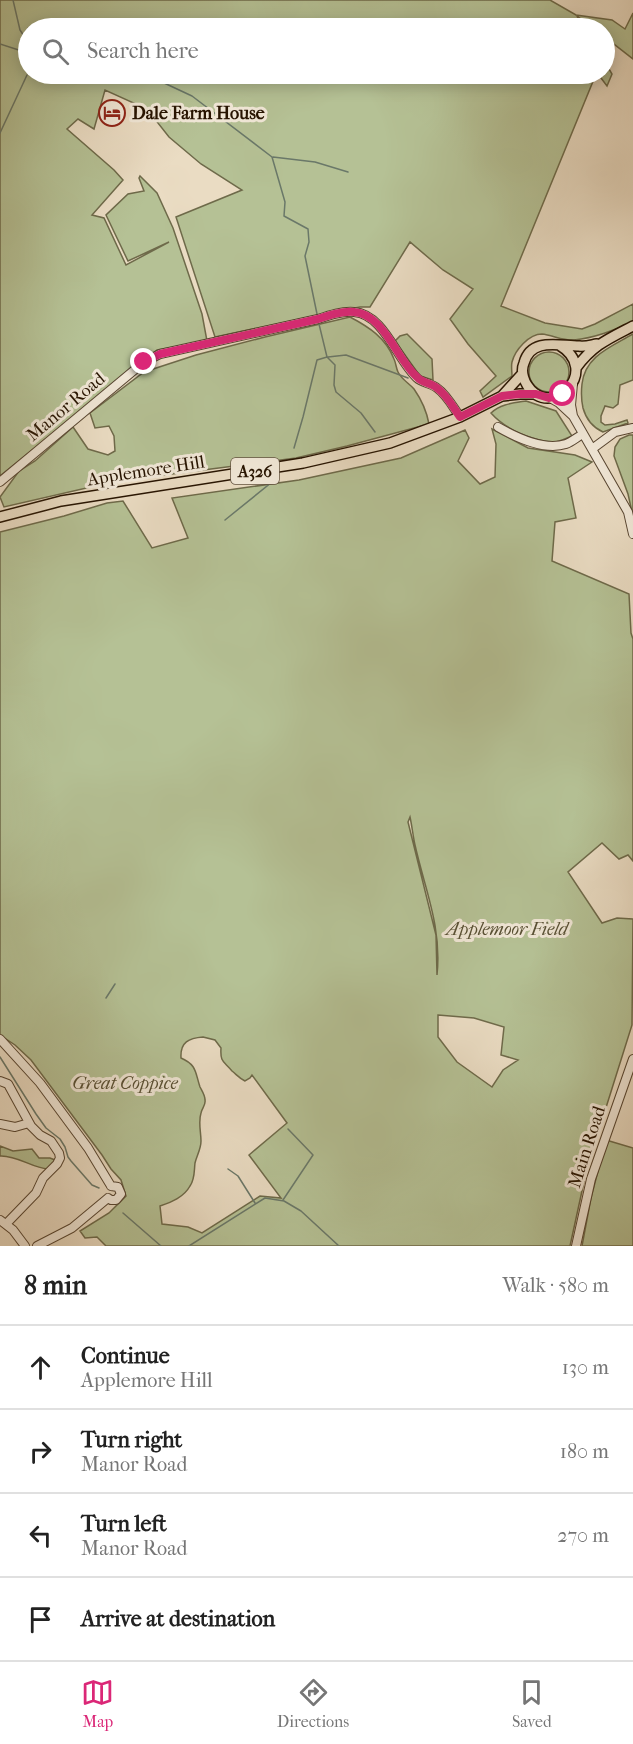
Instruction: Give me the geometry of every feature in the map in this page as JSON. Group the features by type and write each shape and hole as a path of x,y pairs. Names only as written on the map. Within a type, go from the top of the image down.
{"main road":[{"path":"597,345 550,344 533,349 526,356 523,364 522,374 525,382 536,394 549,398 563,394 573,384 576,368 597,345 633,326"},
{"path":"559,345 571,354 576,368"},
{"name":"Applemore Hill","path":"502,396 522,374"},
{"name":"Applemore Hill","path":"0,517 61,501 303,463 390,443 460,417 502,396 536,394"}],"street":[{"name":"Manor Road","path":"0,482 144,362 160,354 342,312 357,312 379,326 418,379 436,387 447,397 460,417"},
{"path":"573,384 571,405 573,416 628,512 633,534"},
{"path":"549,398 573,416"},
{"path":"498,427 527,441 556,446 572,442 583,434"},
{"path":"592,449 615,432 633,428"},
{"path":"0,1039 40,1083 88,1148 111,1186"},
{"name":"Main Road","path":"576,1246 591,1179 633,1059"},
{"path":"0,1081 8,1084 29,1123 40,1135 51,1141 60,1158 43,1178 36,1193 3,1222 13,1230 25,1246"},
{"path":"0,1124 15,1127 29,1123"},
{"path":"108,1198 116,1200 121,1194 118,1187 111,1186"},
{"path":"108,1198 106,1191 111,1186"},
{"path":"38,1246 72,1228 108,1198"}],"green space":[{"path":"0,0 550,0 576,15 598,18 577,16 578,18 18,18 18,84 592,84 501,306 545,323 582,329 633,304 633,322 582,339 566,340 542,334 532,337 523,343 514,357 512,376 483,397 480,391 496,376 450,319 473,289 443,270 410,242 370,307 328,313 215,337 176,217 242,190 201,164 169,137 147,109 105,90 94,129 78,119 67,129 123,180 92,215 104,218 126,265 169,242 128,261 106,215 128,194 144,191 140,176 157,193 173,228 202,314 207,341 157,350 0,476"},
{"path":"633,13 633,59 615,45 615,22 625,29"},
{"path":"350,317 382,339 391,352 400,375 419,397 429,424 296,458 117,481 4,507 0,497 19,471 35,461 73,427 88,449 108,455 115,451 114,436 109,426 95,428 90,413 144,372 196,355"},
{"path":"407,334 432,359 433,380 420,376 395,341"},
{"path":"633,334 633,380 620,385 618,404 613,408 605,406 601,416 601,422 605,425 627,420 628,423 603,432 593,425 584,412 581,393 584,374 600,353"},
{"path":"549,352 557,353 563,358 568,364 568,380 563,386 557,391 549,392 541,391 535,386 530,380 529,372 530,364 535,358 541,353"},
{"path":"526,401 556,411 572,436 556,442 537,439 511,429 491,413 503,406"},
{"path":"492,429 528,448 575,455 592,462 568,478 576,518 555,522 552,561 629,594 633,639 633,861 628,855 619,859 602,843 568,872 602,923 617,918 633,919 632,1025 587,1168 570,1246 106,1246 97,1237 85,1238 80,1231 109,1213 126,1196 121,1180 31,1060 0,1035 0,532 107,503 123,501 152,548 188,538 172,498 299,480 401,458 465,430 469,438 458,461 480,484 495,477 496,444","holes":["410,817 435,925 437,941 438,957 437,975 436,935 408,822","438,1015 474,1018 504,1027 501,1055 518,1060 503,1070 492,1087 457,1062 438,1037","198,1038 215,1040 221,1048 223,1061 241,1079 245,1081 252,1075 287,1123 249,1155 281,1198 260,1196 202,1233 188,1227 162,1224 160,1206 181,1196 194,1178 195,1163 201,1144 200,1120 205,1098 195,1069 181,1058 181,1053 186,1042"]},
{"path":"633,435 633,512 614,456 615,447 620,439"},
{"path":"606,1140 633,1148 633,1246 582,1246 591,1198"},
{"path":"0,1146 13,1151 32,1149 39,1158 55,1160 48,1169 42,1168 12,1157 0,1156"}],"waterway":[{"path":"13,0 18,21"},
{"path":"0,44 18,50"},
{"path":"0,133 23,84"},
{"path":"166,84 192,96 272,157 285,202 284,216 308,229 309,242 305,256 317,314"},
{"path":"273,157 315,162 348,172"},
{"path":"294,448 317,360 327,357 319,324"},
{"path":"328,357 346,355 408,378"},
{"path":"327,357 335,365 336,392 361,413 375,432"},
{"path":"225,520 277,478"},
{"path":"106,998 115,984"},
{"path":"0,1057 46,1128 60,1139 68,1157 92,1185 99,1188"},
{"path":"283,1200 313,1155 288,1129"},
{"path":"228,1169 238,1176 255,1203"},
{"path":"189,1246 265,1198 284,1201 301,1211 339,1246"},
{"path":"123,1213 161,1246"}],"place":[{"name":"Dale Farm House","path":"112,113"}],"route":[{"path":"144,362 160,354 342,312 357,312 379,326 418,379 436,387 447,397 460,417 502,396 536,394 549,398 563,394"}],"park label":[{"name":"Applemoor Field","path":"507,929"},
{"name":"Great Coppice","path":"125,1083"}]}
